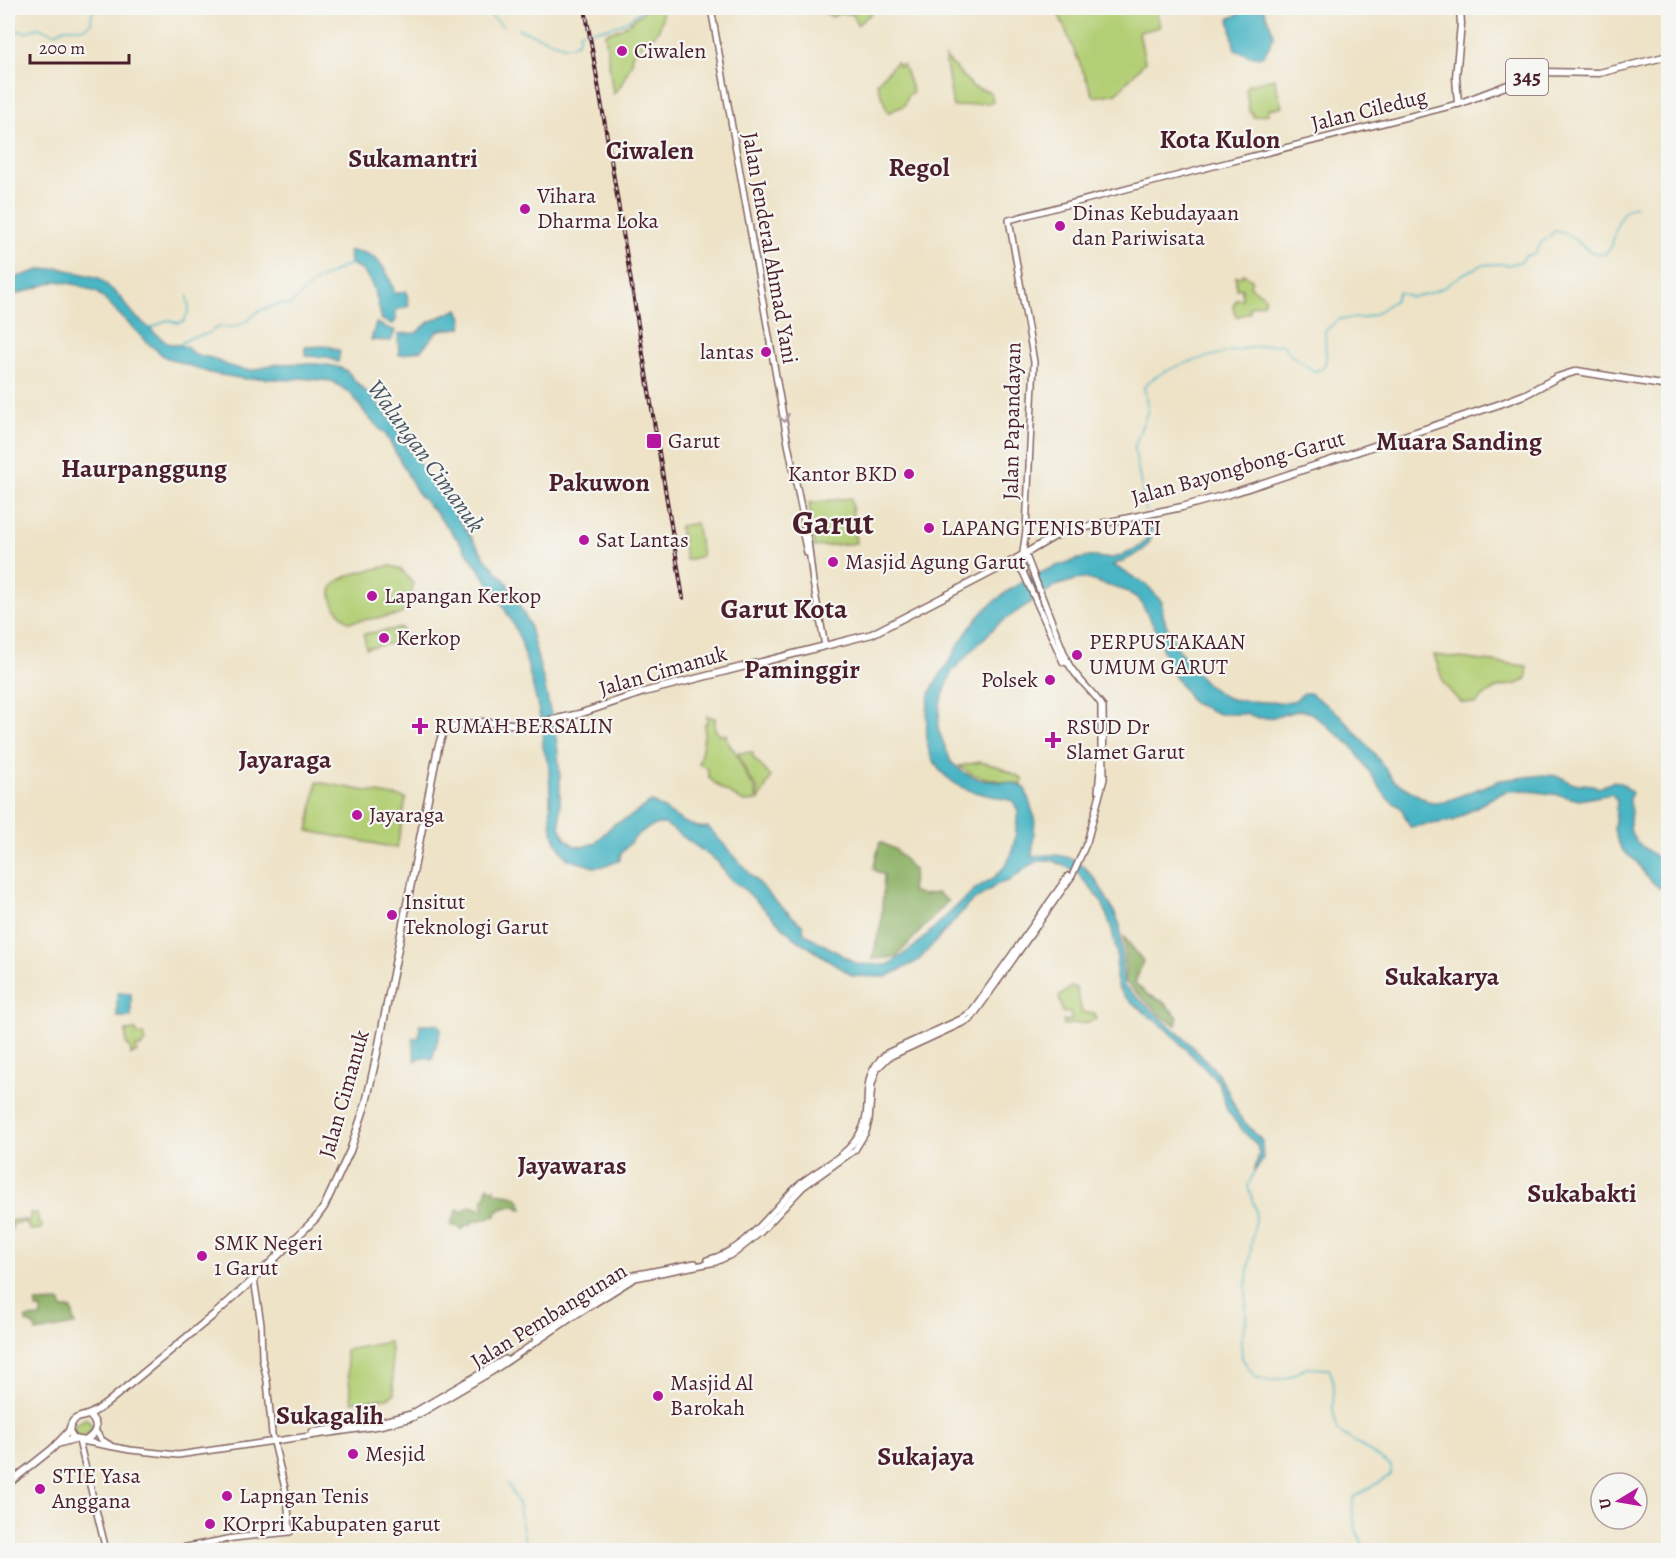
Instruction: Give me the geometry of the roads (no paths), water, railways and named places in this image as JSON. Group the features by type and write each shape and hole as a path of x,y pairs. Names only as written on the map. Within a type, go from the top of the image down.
{"main road":[{"name":"Jalan Jenderal Ahmad Yani","path":"711,8 825,646"},
{"path":"1458,105 1456,77 1461,24 1460,8"},
{"name":"345","path":"1458,105 1542,72 1604,72 1668,56"},
{"name":"Jalan Ciledug","path":"1009,220 1458,105"},
{"name":"Jalan Papandayan","path":"1009,220 1034,362 1024,553 1021,565 1023,572"},
{"name":"Jalan Bayongbong-Garut","path":"1024,553 1062,532 1182,507 1236,492 1392,441 1500,404 1570,373 1587,371 1668,386"},
{"name":"Jalan Cimanuk","path":"107,1403 254,1279 316,1218 324,1207 352,1145 366,1103 438,751 448,731 469,723 485,722 522,726 579,714 644,692 880,631 1024,553"},
{"name":"Jalan Pembangunan","path":"82,1441 101,1442 166,1455 380,1426 412,1418 493,1371 635,1278 655,1271 716,1262 729,1257 803,1187 855,1150 866,1132 872,1084 875,1072 880,1065 889,1057 941,1031 963,1023 974,1015 1015,954 1058,898 1073,871 1094,820 1104,779 1103,708 1077,679 1068,663 1024,553"},
{"path":"1009,563 1016,564 1023,572 1063,662 1068,663"},
{"path":"171,1551 233,1538 290,1532 286,1497 273,1439 254,1279"},
{"path":"8,1484 57,1444 69,1431 72,1421 80,1415 89,1415 107,1403"},
{"path":"101,1442 96,1432 95,1421 107,1403"},
{"path":"89,1415 95,1421"},
{"path":"69,1431 82,1441 106,1551"},
{"path":"57,1444 82,1441 96,1432"}],"water":[{"path":"1263,8 1274,34 1264,55 1255,57 1235,50 1229,19 1242,12"},
{"path":"349,251 367,254 380,263 389,277 395,294 406,291 409,306 396,310 396,320 393,324 382,320 373,287 364,272 350,264"},
{"path":"59,268 99,278 119,296 136,317 167,343 187,347 194,354 243,369 254,370 279,364 310,364 339,367 347,371 374,399 394,425 432,486 444,498 486,559 507,583 529,624 557,743 560,826 565,838 573,845 582,847 595,843 614,824 628,818 651,802 658,805 685,823 708,827 773,899 803,926 804,933 857,964 888,965 915,946 975,889 995,877 1006,865 1011,855 1018,811 1013,801 959,786 938,768 928,746 927,711 931,691 966,634 978,617 993,603 1010,589 1031,577 1077,560 1091,557 1115,557 1137,548 1147,538 1146,522 1148,521 1151,522 1152,532 1147,546 1136,555 1113,565 1147,585 1162,602 1163,614 1174,642 1194,671 1217,692 1233,699 1270,702 1292,701 1304,693 1310,693 1340,715 1373,752 1394,781 1431,803 1444,802 1501,780 1543,775 1559,776 1571,783 1593,785 1599,788 1614,781 1623,784 1632,793 1629,799 1632,835 1668,869 1668,888 1659,888 1646,876 1636,861 1624,852 1618,842 1614,830 1617,801 1612,794 1579,800 1521,790 1508,791 1495,796 1453,821 1410,827 1401,808 1387,798 1352,746 1311,713 1301,710 1269,718 1259,718 1247,714 1219,714 1193,703 1169,668 1156,630 1139,599 1126,591 1083,578 1055,586 997,625 952,671 940,704 938,729 951,762 964,773 981,780 1014,783 1025,788 1035,819 1032,857 1059,855 1069,858 1079,862 1094,878 1120,926 1124,986 1184,1038 1216,1071 1239,1116 1262,1141 1263,1160 1254,1172 1259,1154 1257,1145 1227,1110 1219,1083 1166,1029 1125,997 1119,989 1116,978 1117,955 1112,930 1102,902 1077,872 1052,860 1039,861 1030,865 1009,881 998,884 969,904 918,961 886,977 853,976 793,937 744,889 730,879 718,862 665,824 651,826 645,830 624,850 620,855 620,860 606,866 594,867 568,859 555,839 551,824 549,766 543,747 543,730 521,641 494,590 462,545 419,495 386,435 368,417 351,394 332,381 300,378 245,379 210,373 165,357 98,293 78,285 57,281 8,297 8,280 40,270"},
{"path":"458,309 462,318 461,328 439,330 421,350 399,355 398,334 416,333 429,322"},
{"path":"376,323 395,331 391,341 371,340"},
{"path":"328,346 340,351 338,362 326,357 305,356 305,347"},
{"path":"117,993 131,993 131,1017 117,1017"},
{"path":"420,1024 439,1025 441,1029 432,1059 421,1057 415,1061 413,1038 419,1038"}],"waterway":[{"path":"8,29 26,32 38,28 55,33 65,28 84,28 91,24 92,12 99,8"},
{"path":"466,8 489,14 503,26"},
{"path":"592,30 620,24 644,8"},
{"path":"518,29 564,46 571,46 578,42 580,32 585,31"},
{"path":"1146,511 1134,448 1148,410 1144,387 1154,378 1169,370 1208,357 1282,344 1292,356 1314,371 1322,369 1326,362 1325,331 1339,319 1363,318 1375,314 1395,300 1398,292 1411,297 1427,294 1445,287 1461,275 1482,265 1508,265 1522,261 1524,257 1535,253 1542,242 1555,231 1568,235 1591,252 1605,254 1613,242 1623,213 1636,206"},
{"path":"178,345 192,337 208,334 218,327 235,327 247,321 257,312 278,304 290,305 314,282 350,264"},
{"path":"148,328 167,320 178,323 184,321 189,310 188,296"},
{"path":"1254,1172 1248,1186 1256,1211 1246,1286 1246,1322 1241,1339 1242,1358 1255,1377 1270,1381 1289,1377 1306,1368 1329,1369 1334,1384 1333,1410 1338,1431 1391,1466 1391,1475 1354,1497 1353,1517 1364,1550"},
{"path":"508,1485 518,1505 525,1542 535,1548 550,1550"}],"railway":[{"path":"585,8 610,154"},
{"path":"611,160 683,598"}],"place":[{"name":"Ciwalen","path":"622,51"},
{"name":"Vihara Dharma Loka","path":"525,209"},
{"name":"Dinas Kebudayaan dan Pariwisata","path":"1060,226"},
{"name":"lantas","path":"766,352"},
{"name":"Garut","path":"654,441"},
{"name":"Kantor BKD","path":"909,474"},
{"name":"LAPANG TENIS BUPATI","path":"929,528"},
{"name":"Sat Lantas","path":"584,540"},
{"name":"Masjid Agung Garut","path":"833,562"},
{"name":"Lapangan Kerkop","path":"372,596"},
{"name":"Kerkop","path":"384,638"},
{"name":"PERPUSTAKAAN UMUM GARUT","path":"1077,655"},
{"name":"Polsek","path":"1050,680"},
{"name":"RUMAH BERSALIN","path":"420,726"},
{"name":"RSUD Dr Slamet Garut","path":"1053,740"},
{"name":"Jayaraga","path":"357,815"},
{"name":"Insitut Teknologi Garut","path":"392,915"},
{"name":"SMK Negeri 1 Garut","path":"202,1256"},
{"name":"Masjid Al Barokah","path":"658,1396"},
{"name":"Mesjid","path":"353,1454"},
{"name":"STIE Yasa Anggana","path":"40,1489"},
{"name":"Lapngan Tenis","path":"227,1496"},
{"name":"KOrpri Kabupaten garut","path":"210,1524"}],"district":[{"name":"Kota Kulon","path":"1220,139"},
{"name":"Ciwalen","path":"650,150"},
{"name":"Sukamantri","path":"413,158"},
{"name":"Regol","path":"919,167"},
{"name":"Muara Sanding","path":"1459,441"},
{"name":"Haurpanggung","path":"144,468"},
{"name":"Pakuwon","path":"599,482"},
{"name":"Garut","path":"833,522"},
{"name":"Garut Kota","path":"784,609"},
{"name":"Paminggir","path":"802,669"},
{"name":"Jayaraga","path":"285,759"},
{"name":"Sukakarya","path":"1442,976"},
{"name":"Jayawaras","path":"572,1165"},
{"name":"Sukabakti","path":"1582,1193"},
{"name":"Sukagalih","path":"330,1415"},
{"name":"Sukajaya","path":"926,1456"}],"water label":[{"name":"Walungan Cimanuk","path":"426,456"}]}
